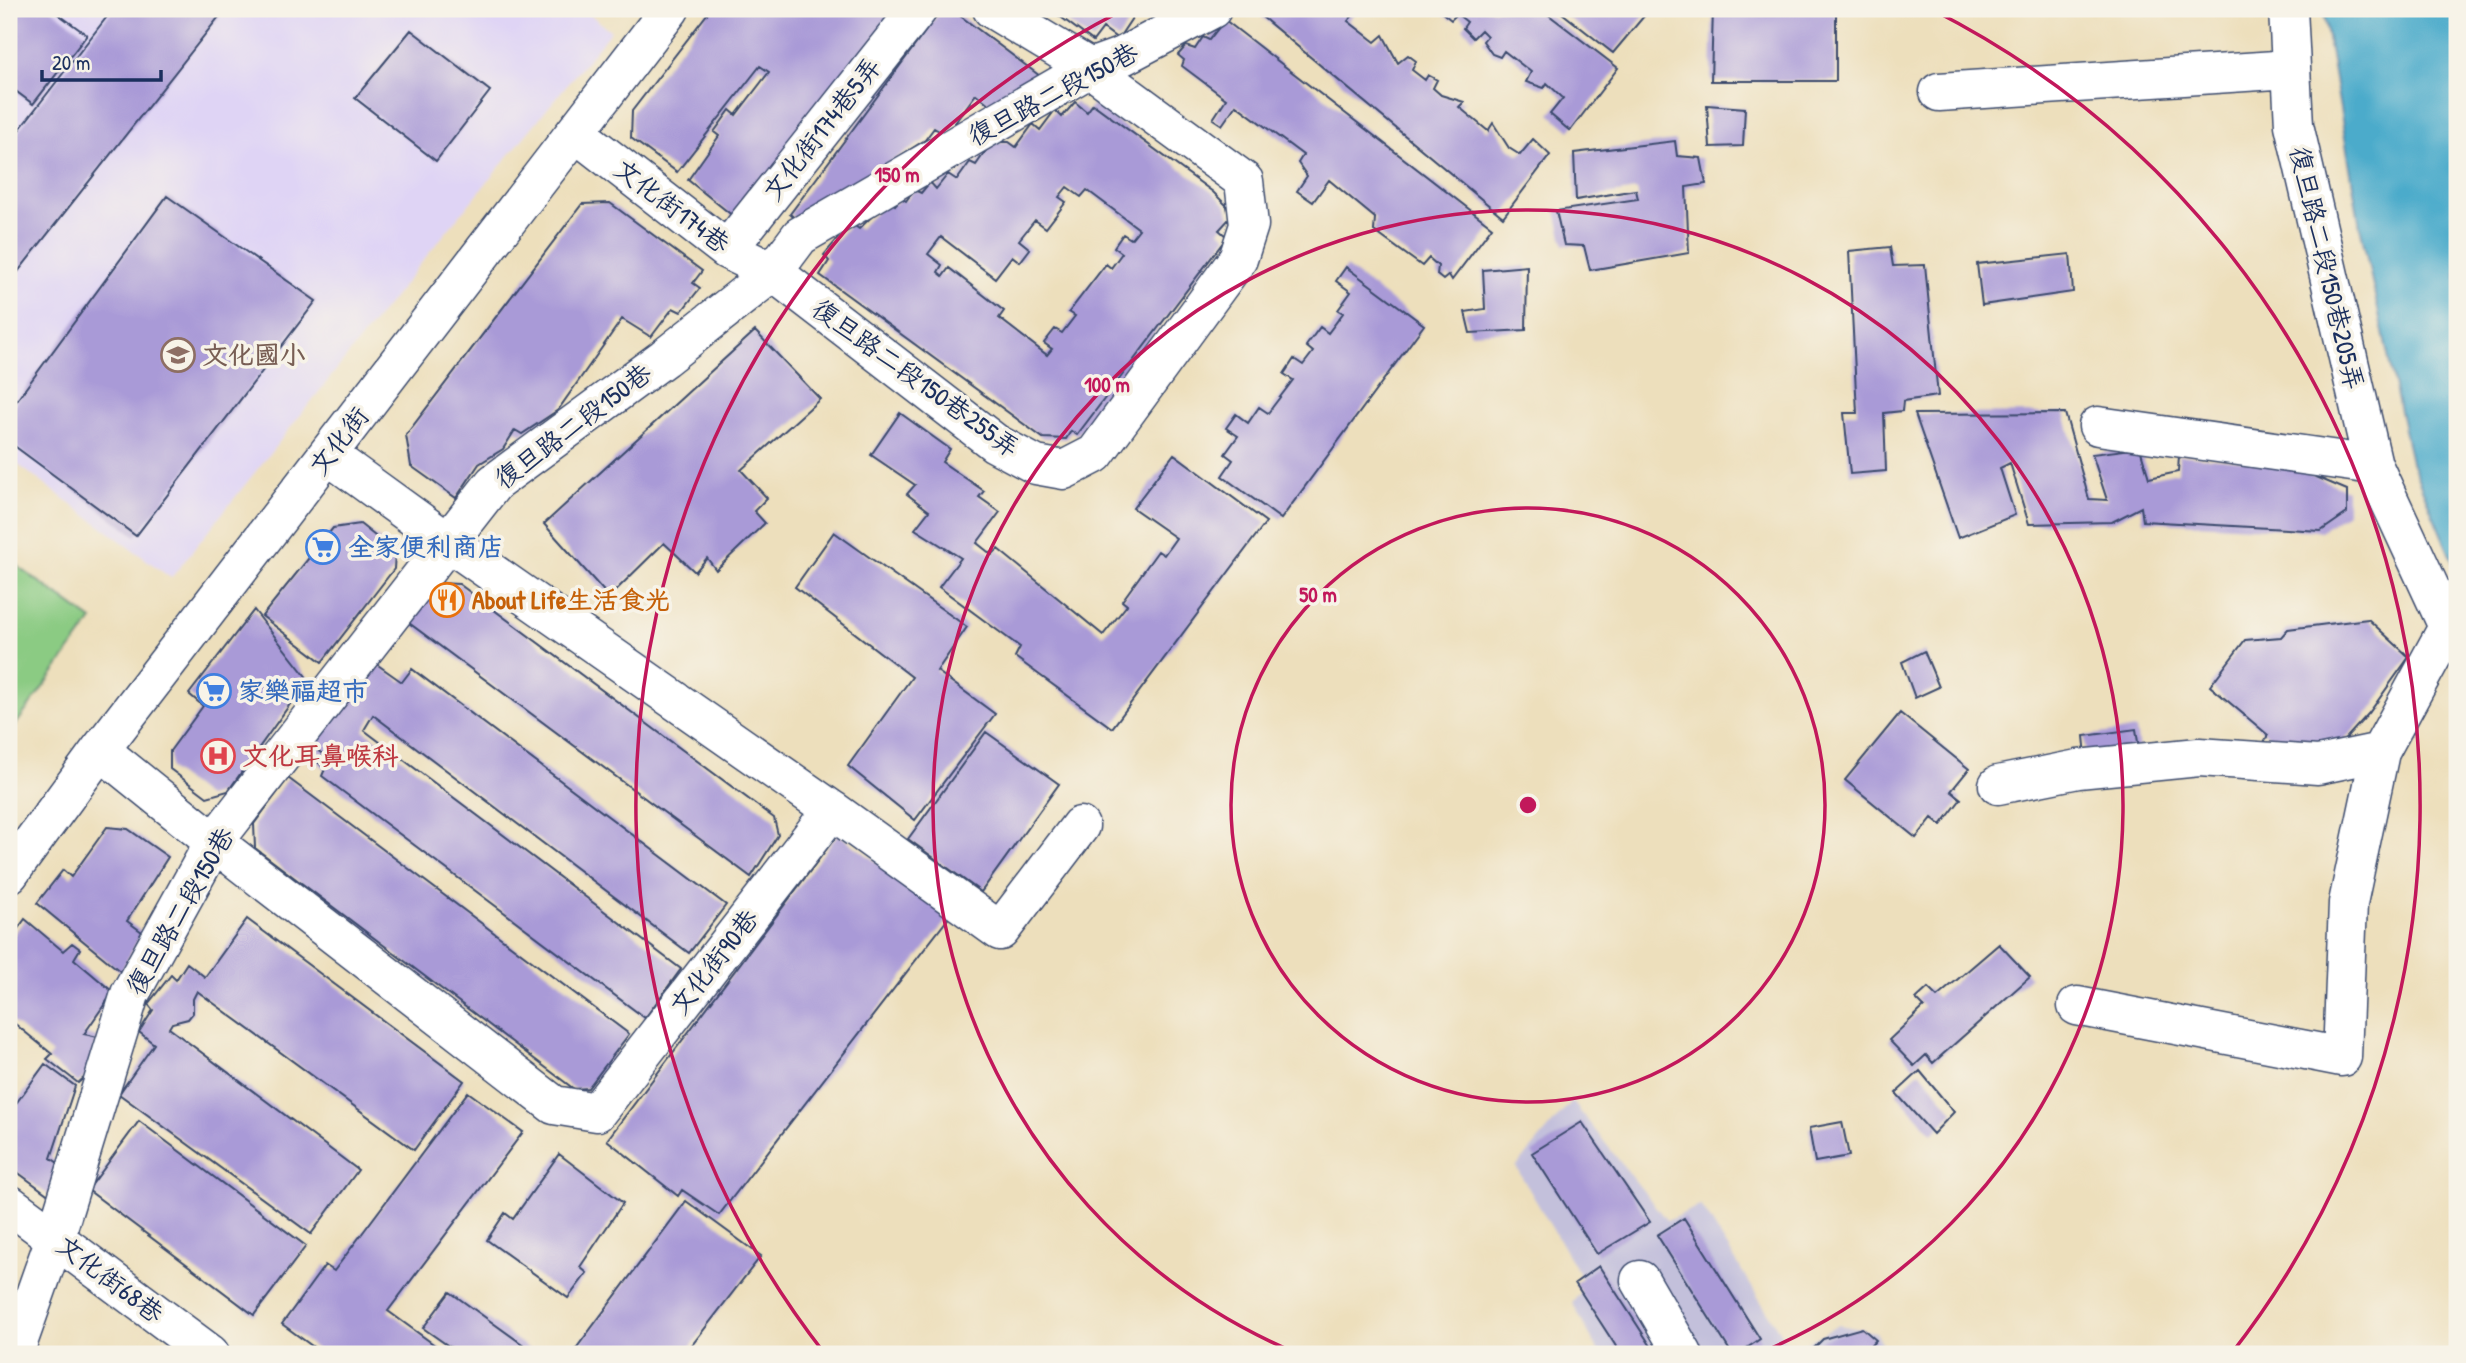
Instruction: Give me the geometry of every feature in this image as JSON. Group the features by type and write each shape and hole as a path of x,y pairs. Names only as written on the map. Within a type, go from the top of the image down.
{"street":[{"name":"文化街","path":"9,874 100,750 670,9"},
{"name":"文化街174巷5弄","path":"727,250 918,9"},
{"name":"復旦路二段150巷255弄","path":"773,272 995,443 1036,465 1064,470 1095,454 1238,259 1249,225 1244,181 1090,68 992,9"},
{"name":"復旦路二段150巷","path":"14,1354 55,1238 130,994 214,842 494,483 664,358 773,272 800,236 1090,68 1123,56 1212,9"},
{"name":"復旦路二段150巷205弄","path":"2077,1006 2342,1057 2348,903 2380,752 2453,637 2373,465 2294,125 2288,9"},
{"path":"1939,92 2291,69"},
{"name":"文化街174巷","path":"576,133 727,250 773,272"},
{"path":"2098,426 2373,465"},
{"path":"328,455 1000,931 1080,826"},
{"name":"文化街90巷","path":"100,750 214,842 554,1105 597,1112 832,810"},
{"path":"1998,785 2078,769 2199,757 2318,765 2380,752"},
{"name":"文化街68巷","path":"9,1204 210,1354"},
{"path":"1640,1280 1682,1354"}],"shaded area":[{"name":"文化國小","path":"9,9 583,9 611,31 429,253 171,578 9,458"},
{"path":"1572,1101 1667,1221 1701,1205 1791,1350 1839,1325 1876,1332 1889,1354 1600,1354 1572,1302 1586,1286 1516,1167"}],"green space":[{"path":"9,560 92,620 9,734"}],"water":[{"path":"2323,9 2457,9 2457,572 2411,462 2360,226"}],"building":[{"path":"9,9 51,9 87,35 33,104 9,86"},
{"path":"113,9 225,9 9,283 9,143"},
{"path":"711,9 897,9 738,220 688,180 719,136 714,132 730,110 736,115 769,72 760,66 677,172 631,138 632,111"},
{"path":"942,9 951,9 1048,82 994,108 976,94 946,135 934,128 925,140 798,221 790,214"},
{"path":"1050,9 1138,9 1118,39 1103,28 1093,41"},
{"path":"1266,9 1348,9 1355,13 1348,21 1375,42 1383,35 1398,63 1408,55 1416,61 1412,70 1425,80 1428,75 1437,80 1433,88 1441,95 1464,102 1459,107 1488,131 1493,123 1509,148 1520,155 1533,139 1550,155 1503,217 1261,16"},
{"path":"1541,9 1618,68 1570,131 1550,114 1563,98 1547,83 1544,88 1526,82 1531,72 1504,51 1500,57 1492,54 1483,41 1487,36 1481,30 1473,38 1463,28 1467,22 1457,14 1451,20 1440,11"},
{"path":"1557,9 1650,9 1613,53"},
{"path":"1713,9 1836,9 1836,81 1711,81"},
{"path":"1225,20 1492,227 1452,280 1449,275 1443,280 1437,275 1438,266 1429,258 1422,266 1374,231 1375,218 1329,180 1313,202 1297,191 1307,176 1298,163 1303,155 1236,105 1222,125 1213,119 1226,99 1182,66 1184,60 1178,55 1186,46 1195,49 1203,37 1209,40"},
{"path":"411,30 490,91 436,161 355,98"},
{"path":"1075,102 1087,112 1093,104 1213,192 1227,206 1230,218 1219,230 1227,237 1077,435 1071,431 1066,439 1043,438 820,275 829,261 824,255 851,223 859,229 889,200 895,205 901,198 906,201 914,190 921,193 930,182 936,189 948,174 957,180 970,162 976,165 992,142 1009,142 1016,147 1033,124 1040,130 1055,110 1062,117","holes":["1067,187 1081,197 1087,190 1139,229 1131,239 1123,234 1114,247 1122,253 1111,268 1106,264 1069,312 1075,316 1062,333 1055,329 1044,343 1052,349 1047,355 999,318 1004,311 949,268 943,276 938,272 942,265 928,254 941,237 995,278 1012,256 1020,262 1030,249 1019,240 1035,220 1046,228 1066,202 1059,197"]},
{"path":"1707,105 1745,108 1743,146 1710,147"},
{"path":"1675,141 1677,156 1701,158 1706,184 1686,187 1689,253 1590,270 1584,246 1564,245 1556,211 1638,199 1636,190 1576,200 1574,153"},
{"path":"167,196 316,301 136,536 9,442 9,411"},
{"path":"610,203 702,271 693,283 700,288 681,312 673,308 651,337 622,319 558,410 522,434 515,430 503,449 479,464 456,498 411,466 406,435 582,204"},
{"path":"1890,247 1893,266 1925,265 1938,396 1903,401 1902,411 1884,413 1886,471 1850,474 1844,413 1857,413 1849,251"},
{"path":"2070,254 2073,292 1982,305 1977,264"},
{"path":"1527,266 1526,330 1470,333 1465,312 1485,309 1483,270"},
{"path":"1346,267 1424,325 1281,519 1222,476 1233,460 1225,454 1238,436 1226,428 1236,414 1248,423 1259,407 1268,413 1293,380 1284,374 1294,359 1303,365 1313,352 1306,346 1320,327 1328,333 1343,313 1338,310 1351,292 1336,281"},
{"path":"755,331 820,399 741,470 767,498 754,511 765,523 716,570 707,558 695,572 664,543 609,597 544,524"},
{"path":"900,413 950,449 942,462 984,491 979,497 1000,512 977,543 992,555 998,549 1103,635 1127,605 1122,601 1158,551 1164,555 1176,538 1133,508 1174,454 1266,522 1112,728 1015,657 1020,647 939,587 961,558 915,529 929,511 907,494 915,485 871,455"},
{"path":"2065,413 2089,499 2107,500 2092,454 2140,448 2149,478 2178,472 2179,455 2288,465 2347,490 2347,513 2321,531 2143,521 2141,507 2112,522 2029,524 2010,463 2000,468 2015,515 1958,538 1915,414"},
{"path":"360,524 395,552 394,569 322,662 262,616 333,528"},
{"path":"834,532 967,627 937,671 995,714 915,820 848,766 912,677 795,587"},
{"path":"437,583 459,584 774,818 778,835 751,877 405,620"},
{"path":"254,610 308,679 228,791 207,797 170,769 170,751 203,706 189,694"},
{"path":"2368,619 2409,657 2369,713 2329,757 2263,744 2268,735 2210,686 2245,640 2281,637 2288,629"},
{"path":"1924,651 1939,687 1915,698 1902,662"},
{"path":"368,658 402,682 412,669 726,905 689,953 373,715 364,730 681,969 645,1018 322,776 325,769 318,762 324,755 307,743"},
{"path":"1900,713 1969,769 1951,791 1961,799 1941,825 1932,818 1916,838 1845,780"},
{"path":"2136,729 2139,749 2086,756 2084,736"},
{"path":"986,732 1059,784 981,892 908,839"},
{"path":"288,778 629,1034 588,1088 574,1089 255,848 254,824"},
{"path":"107,827 128,829 168,857 127,921 142,932 121,972 37,903 63,870 71,877"},
{"path":"838,834 950,916 719,1215 682,1190 678,1196 607,1140"},
{"path":"25,919 63,951 72,943 80,949 74,959 113,992 84,1034 98,1037 86,1076 78,1083 47,1059 52,1054 9,1019 9,941"},
{"path":"247,919 464,1081 414,1150 197,991 193,999 193,1013 188,1019 172,1023 169,1028 358,1170 311,1234 119,1094 154,1044 139,1032 153,1010 148,1004 171,975 176,980 187,963 205,977"},
{"path":"1999,944 2030,977 1933,1063 1926,1055 1914,1066 1889,1040 1924,1007 1916,999 1928,988 1937,997"},
{"path":"45,1064 75,1086 51,1158 58,1163 50,1196 9,1166 9,1113"},
{"path":"1920,1071 1954,1112 1933,1134 1896,1093"},
{"path":"468,1092 523,1132 388,1311 447,1354 323,1354 282,1324 325,1265 334,1271"},
{"path":"139,1121 306,1246 254,1315 88,1190"},
{"path":"1582,1122 1650,1222 1597,1254 1532,1153"},
{"path":"1842,1122 1849,1156 1815,1162 1809,1128"},
{"path":"559,1154 623,1203 580,1267 587,1273 568,1298 487,1240 505,1213 513,1219"},
{"path":"686,1201 761,1256 685,1354 572,1354"},
{"path":"1684,1218 1760,1339 1738,1354 1732,1354 1657,1235"},
{"path":"1599,1266 1656,1354 1621,1354 1575,1283"},
{"path":"450,1292 529,1349 525,1354 460,1354 423,1328"},
{"path":"1862,1328 1876,1340 1863,1354 1808,1354 1823,1339"}],"place":[{"name":"文化國小","path":"178,355"},
{"name":"全家便利商店","path":"323,547"},
{"name":"About Life生活食光","path":"447,600"},
{"name":"家樂福超市","path":"214,691"},
{"name":"文化耳鼻喉科","path":"218,756"}]}
